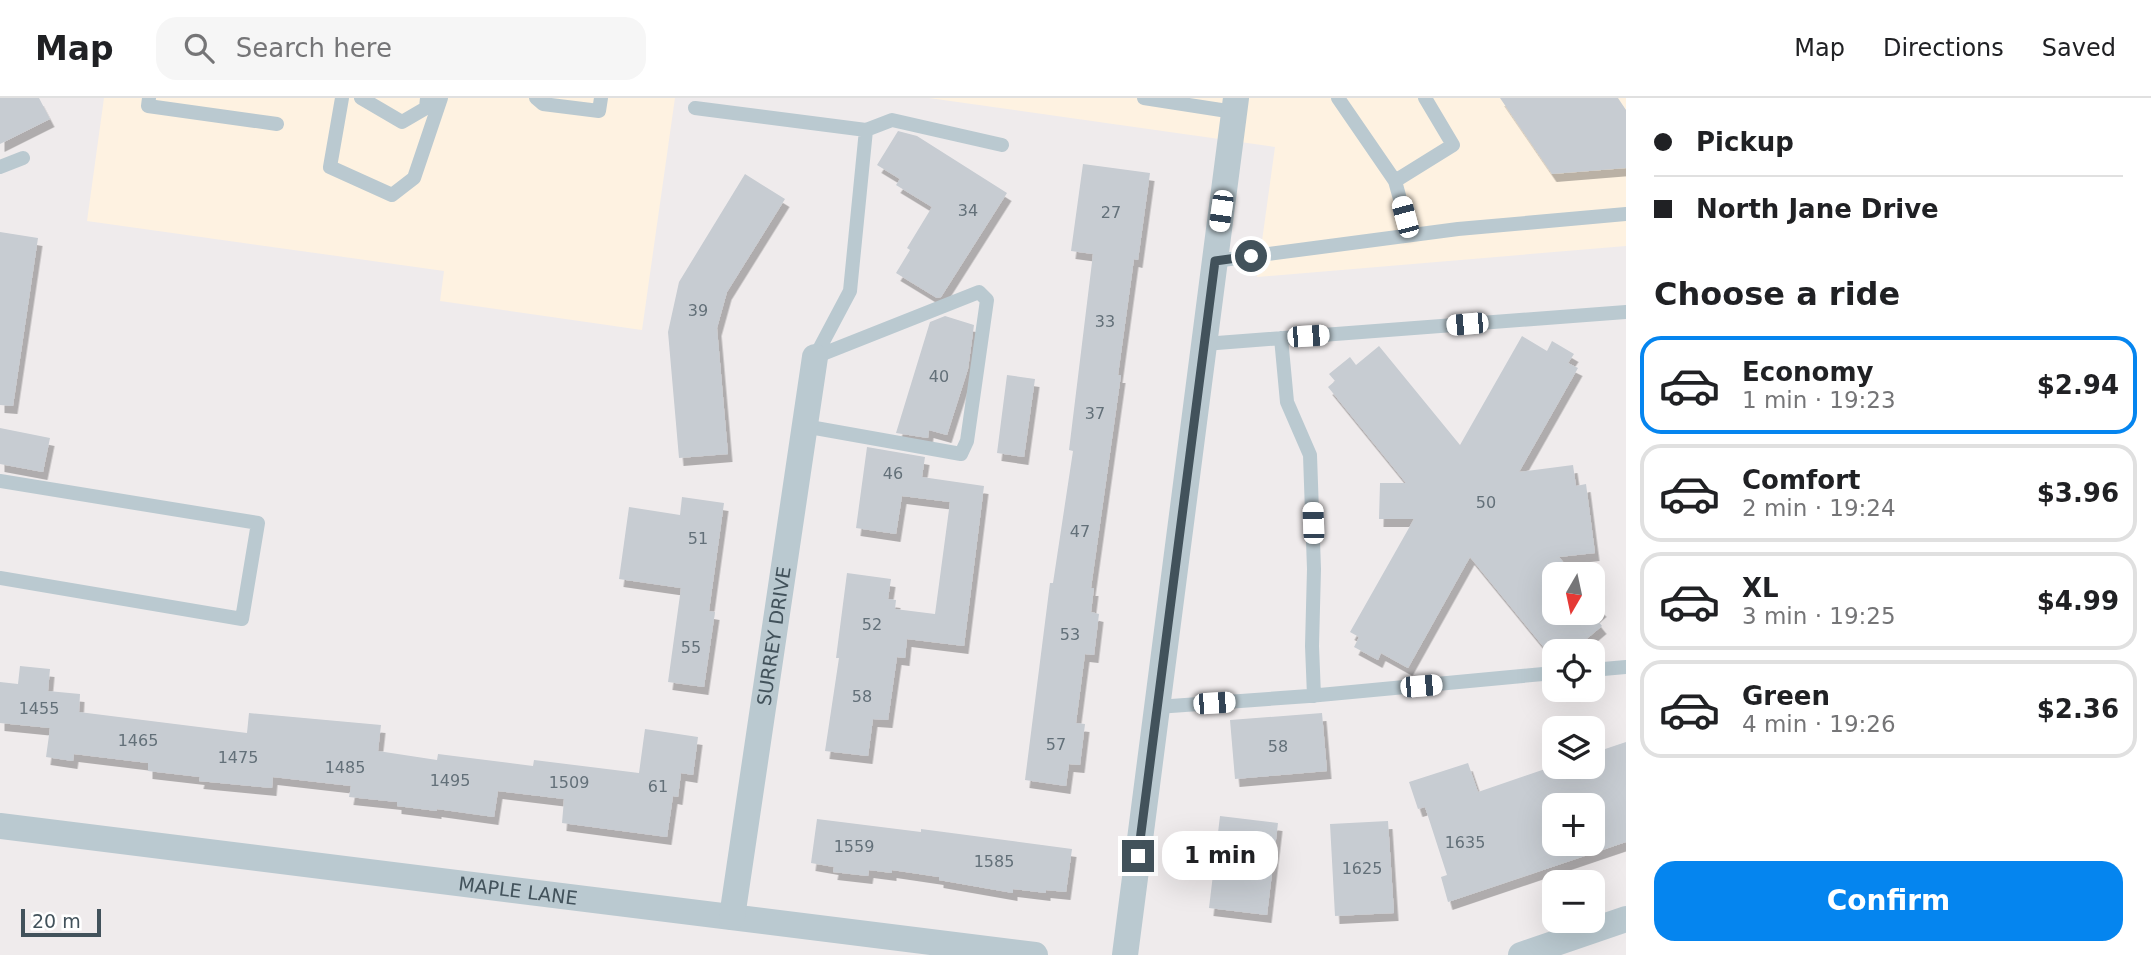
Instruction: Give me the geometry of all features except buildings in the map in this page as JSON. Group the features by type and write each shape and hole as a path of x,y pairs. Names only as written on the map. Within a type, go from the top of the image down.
{"street":[{"path":"1125,955 1235,105"},
{"name":"SURREY DRIVE","path":"732,917 815,357"},
{"name":"MAPLE LANE","path":"0,826 1035,955"},
{"path":"1521,955 1626,919"}],"lane":[{"path":"149,98 148,106 276,124"},
{"path":"342,98 330,167 391,195 414,178 441,98"},
{"path":"361,98 402,122 426,108 427,98"},
{"path":"536,98 543,104 599,111 601,98"},
{"path":"1144,98 1235,105"},
{"path":"1338,98 1395,181 1410,235"},
{"path":"1395,181 1453,145 1424,98"},
{"path":"695,108 866,130 892,121 1002,145"},
{"path":"815,357 849,291 866,130"},
{"path":"0,167 23,158"},
{"path":"1215,261 1458,229 1626,214"},
{"path":"804,426 961,454 967,441 987,300 979,292 815,357"},
{"path":"1204,344 1626,313"},
{"path":"1281,338 1287,402 1310,455 1314,569 1314,696"},
{"path":"0,481 258,523 242,619 0,578"},
{"path":"1605,669 1626,667"},
{"path":"1157,707 1314,696 1542,674"}],"shaded area":[{"path":"104,98 675,98 642,330 440,301 444,271 87,221"},
{"path":"929,98 1626,98 1626,246 1257,277 1275,147"}],"route":[{"path":"1138,856 1215,261 1251,256"}]}
